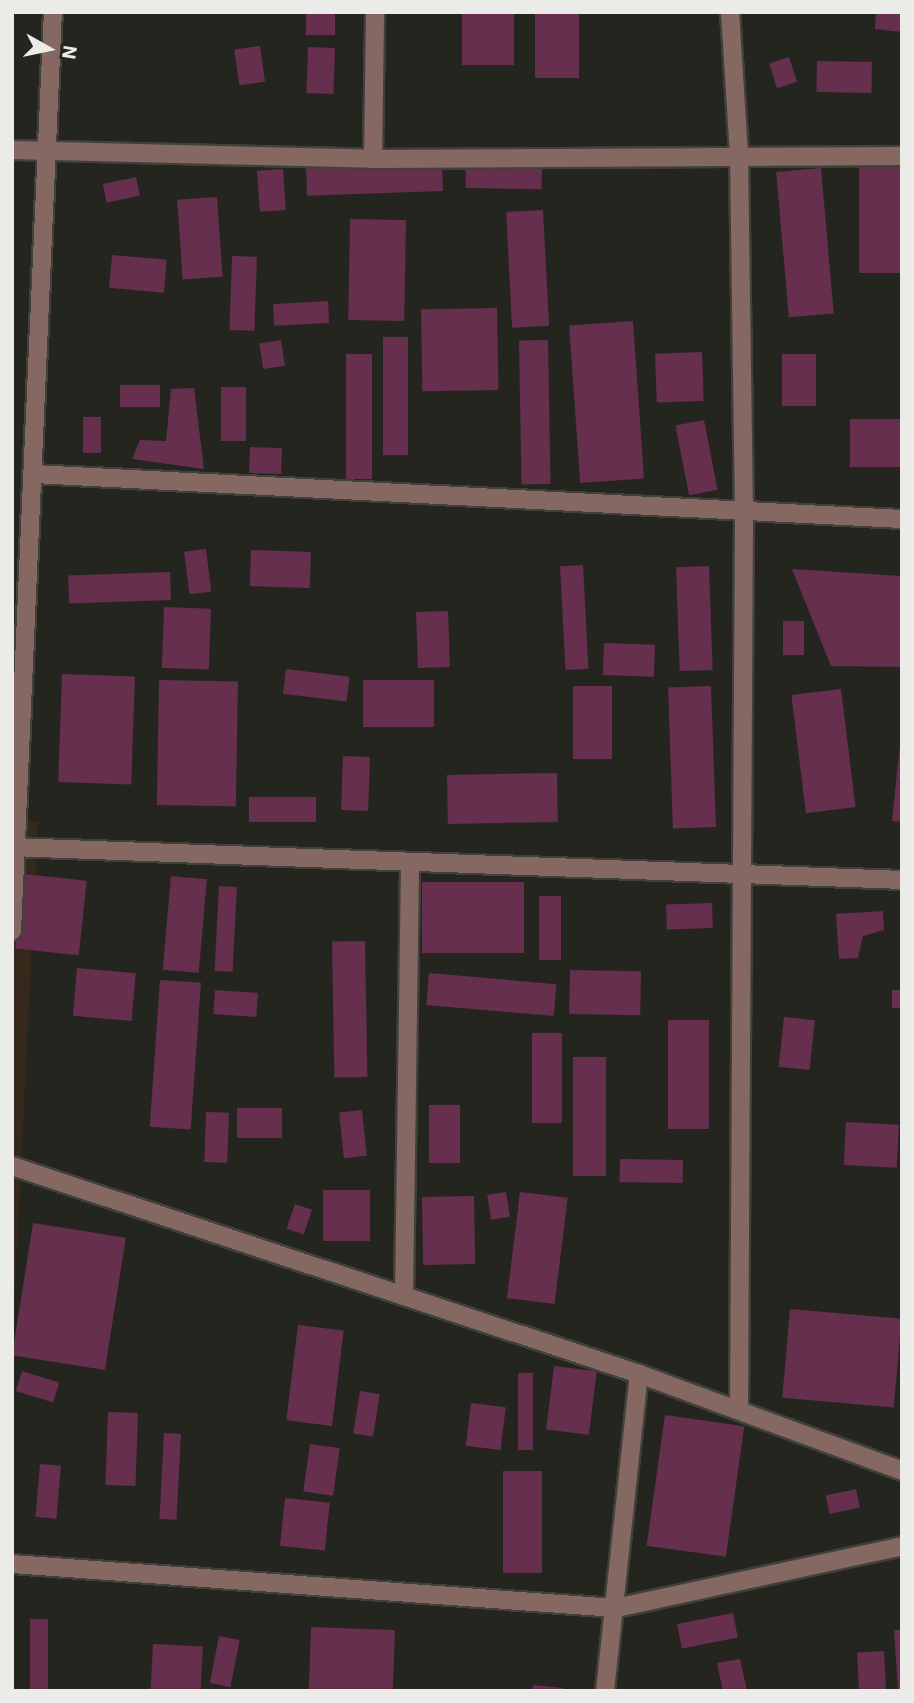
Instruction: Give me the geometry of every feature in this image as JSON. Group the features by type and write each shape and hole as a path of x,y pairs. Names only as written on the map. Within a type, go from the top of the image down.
{"street":[{"path":"12,931 53,12"},
{"path":"373,159 375,12"},
{"path":"730,12 738,155 744,514 739,1410"},
{"path":"12,150 373,159 902,156"},
{"path":"34,474 744,514 902,519"},
{"path":"14,847 740,877 902,880"},
{"path":"404,1296 410,863"},
{"path":"12,1166 639,1374 902,1471"},
{"path":"605,1691 639,1374"},
{"path":"12,1564 616,1608 902,1546"}],"shaded area":[{"path":"12,820 38,822 12,1347"}],"building":[{"path":"306,12 335,12 335,35 306,35"},
{"path":"462,12 514,12 514,65 462,65"},
{"path":"535,12 579,12 579,78 535,78"},
{"path":"876,12 902,12 902,32 875,29"},
{"path":"260,46 265,82 239,85 234,50"},
{"path":"308,47 335,48 333,94 306,93"},
{"path":"789,57 797,82 777,88 769,63"},
{"path":"817,61 872,62 871,93 816,92"},
{"path":"859,162 902,162 902,273 859,273"},
{"path":"442,163 443,191 307,196 306,168"},
{"path":"466,163 542,164 542,189 466,188"},
{"path":"821,168 834,313 789,317 776,172"},
{"path":"283,169 286,210 260,212 257,171"},
{"path":"136,177 140,196 107,203 103,184"},
{"path":"217,197 223,277 183,280 177,200"},
{"path":"543,210 549,326 512,328 506,212"},
{"path":"350,219 406,220 404,321 348,320"},
{"path":"112,255 167,260 164,293 109,288"},
{"path":"232,256 257,257 254,331 229,330"},
{"path":"328,301 329,323 274,326 273,304"},
{"path":"497,308 498,390 422,391 421,309"},
{"path":"633,321 644,479 580,483 569,325"},
{"path":"383,337 408,337 408,455 383,455"},
{"path":"281,340 285,366 263,369 259,343"},
{"path":"548,340 551,484 522,484 519,341"},
{"path":"702,352 704,401 657,403 655,354"},
{"path":"346,354 372,354 372,479 346,479"},
{"path":"782,354 816,354 816,406 782,406"},
{"path":"120,385 160,385 160,407 120,407"},
{"path":"221,387 246,387 246,441 221,441"},
{"path":"194,388 204,469 132,459 140,440 166,441 171,389"},
{"path":"83,417 101,417 101,453 83,453"},
{"path":"850,419 902,419 902,467 850,467"},
{"path":"704,420 718,490 689,495 676,426"},
{"path":"250,447 282,448 281,474 249,473"},
{"path":"206,549 211,592 189,594 184,552"},
{"path":"251,550 311,552 310,588 250,586"},
{"path":"583,565 588,669 565,670 560,566"},
{"path":"709,566 713,670 680,671 676,567"},
{"path":"792,569 902,576 902,667 831,666"},
{"path":"170,572 171,600 69,604 68,576"},
{"path":"164,607 211,609 209,670 162,668"},
{"path":"448,611 450,667 418,668 416,612"},
{"path":"783,621 804,621 804,655 783,655"},
{"path":"604,643 655,645 654,677 603,675"},
{"path":"286,669 350,677 346,702 283,694"},
{"path":"62,674 135,677 131,784 58,782"},
{"path":"159,680 238,681 236,806 157,805"},
{"path":"363,680 434,680 434,727 363,727"},
{"path":"573,686 612,686 612,759 573,759"},
{"path":"711,686 716,827 673,828 668,688"},
{"path":"841,689 856,807 806,813 791,695"},
{"path":"900,744 902,745 902,822 892,821"},
{"path":"343,756 370,757 368,811 341,810"},
{"path":"557,773 558,822 448,824 447,775"},
{"path":"249,797 316,797 316,822 249,822"},
{"path":"23,874 87,881 79,955 15,949"},
{"path":"171,876 207,879 199,973 163,970"},
{"path":"422,882 524,882 524,953 422,953"},
{"path":"219,886 237,887 233,972 215,971"},
{"path":"539,896 561,896 561,960 539,960"},
{"path":"712,903 713,928 667,930 666,905"},
{"path":"883,911 884,930 863,936 858,958 839,959 836,914"},
{"path":"365,941 367,1077 334,1078 332,942"},
{"path":"77,968 136,973 132,1021 73,1016"},
{"path":"570,970 641,971 640,1015 569,1014"},
{"path":"429,973 557,984 554,1016 426,1005"},
{"path":"160,980 201,983 191,1130 150,1127"},
{"path":"215,990 258,993 256,1017 213,1014"},
{"path":"892,990 902,990 902,1008 892,1008"},
{"path":"784,1017 815,1020 810,1070 779,1067"},
{"path":"668,1020 709,1020 709,1129 668,1129"},
{"path":"532,1033 562,1033 562,1123 532,1123"},
{"path":"573,1057 606,1057 606,1176 573,1176"},
{"path":"429,1105 460,1105 460,1163 429,1163"},
{"path":"237,1108 282,1108 282,1138 237,1138"},
{"path":"362,1110 367,1156 344,1158 339,1112"},
{"path":"206,1112 229,1113 227,1163 204,1162"},
{"path":"846,1122 899,1125 897,1168 844,1165"},
{"path":"620,1159 683,1160 683,1183 620,1182"},
{"path":"323,1190 370,1190 370,1241 323,1241"},
{"path":"506,1192 510,1217 491,1220 487,1195"},
{"path":"520,1192 568,1198 555,1304 507,1298"},
{"path":"474,1196 475,1264 423,1265 422,1197"},
{"path":"295,1204 312,1210 304,1234 287,1229"},
{"path":"33,1223 126,1238 105,1370 12,1355"},
{"path":"790,1309 902,1319 894,1407 782,1398"},
{"path":"298,1325 344,1331 332,1426 286,1420"},
{"path":"554,1366 597,1371 589,1435 546,1430"},
{"path":"22,1371 59,1382 53,1402 16,1391"},
{"path":"518,1373 533,1373 533,1450 518,1450"},
{"path":"360,1391 380,1394 373,1437 353,1433"},
{"path":"471,1403 506,1407 500,1450 466,1446"},
{"path":"108,1412 138,1413 135,1486 105,1485"},
{"path":"665,1415 744,1426 726,1557 647,1546"},
{"path":"164,1433 181,1434 176,1520 159,1519"},
{"path":"310,1444 340,1448 333,1496 303,1492"},
{"path":"40,1464 61,1466 56,1519 35,1517"},
{"path":"503,1471 542,1471 542,1573 503,1573"},
{"path":"856,1489 860,1508 830,1514 826,1495"},
{"path":"285,1498 330,1503 325,1550 280,1546"},
{"path":"733,1613 738,1638 682,1648 677,1624"},
{"path":"30,1619 48,1619 48,1691 30,1691"},
{"path":"311,1627 395,1630 393,1691 309,1691"},
{"path":"894,1630 902,1630 902,1691 898,1691"},
{"path":"219,1636 240,1640 230,1687 210,1683"},
{"path":"153,1644 203,1647 201,1691 151,1691"},
{"path":"884,1651 886,1691 859,1691 857,1652"},
{"path":"740,1659 747,1691 723,1691 717,1663"},
{"path":"533,1685 563,1688 563,1691 532,1691"}]}
